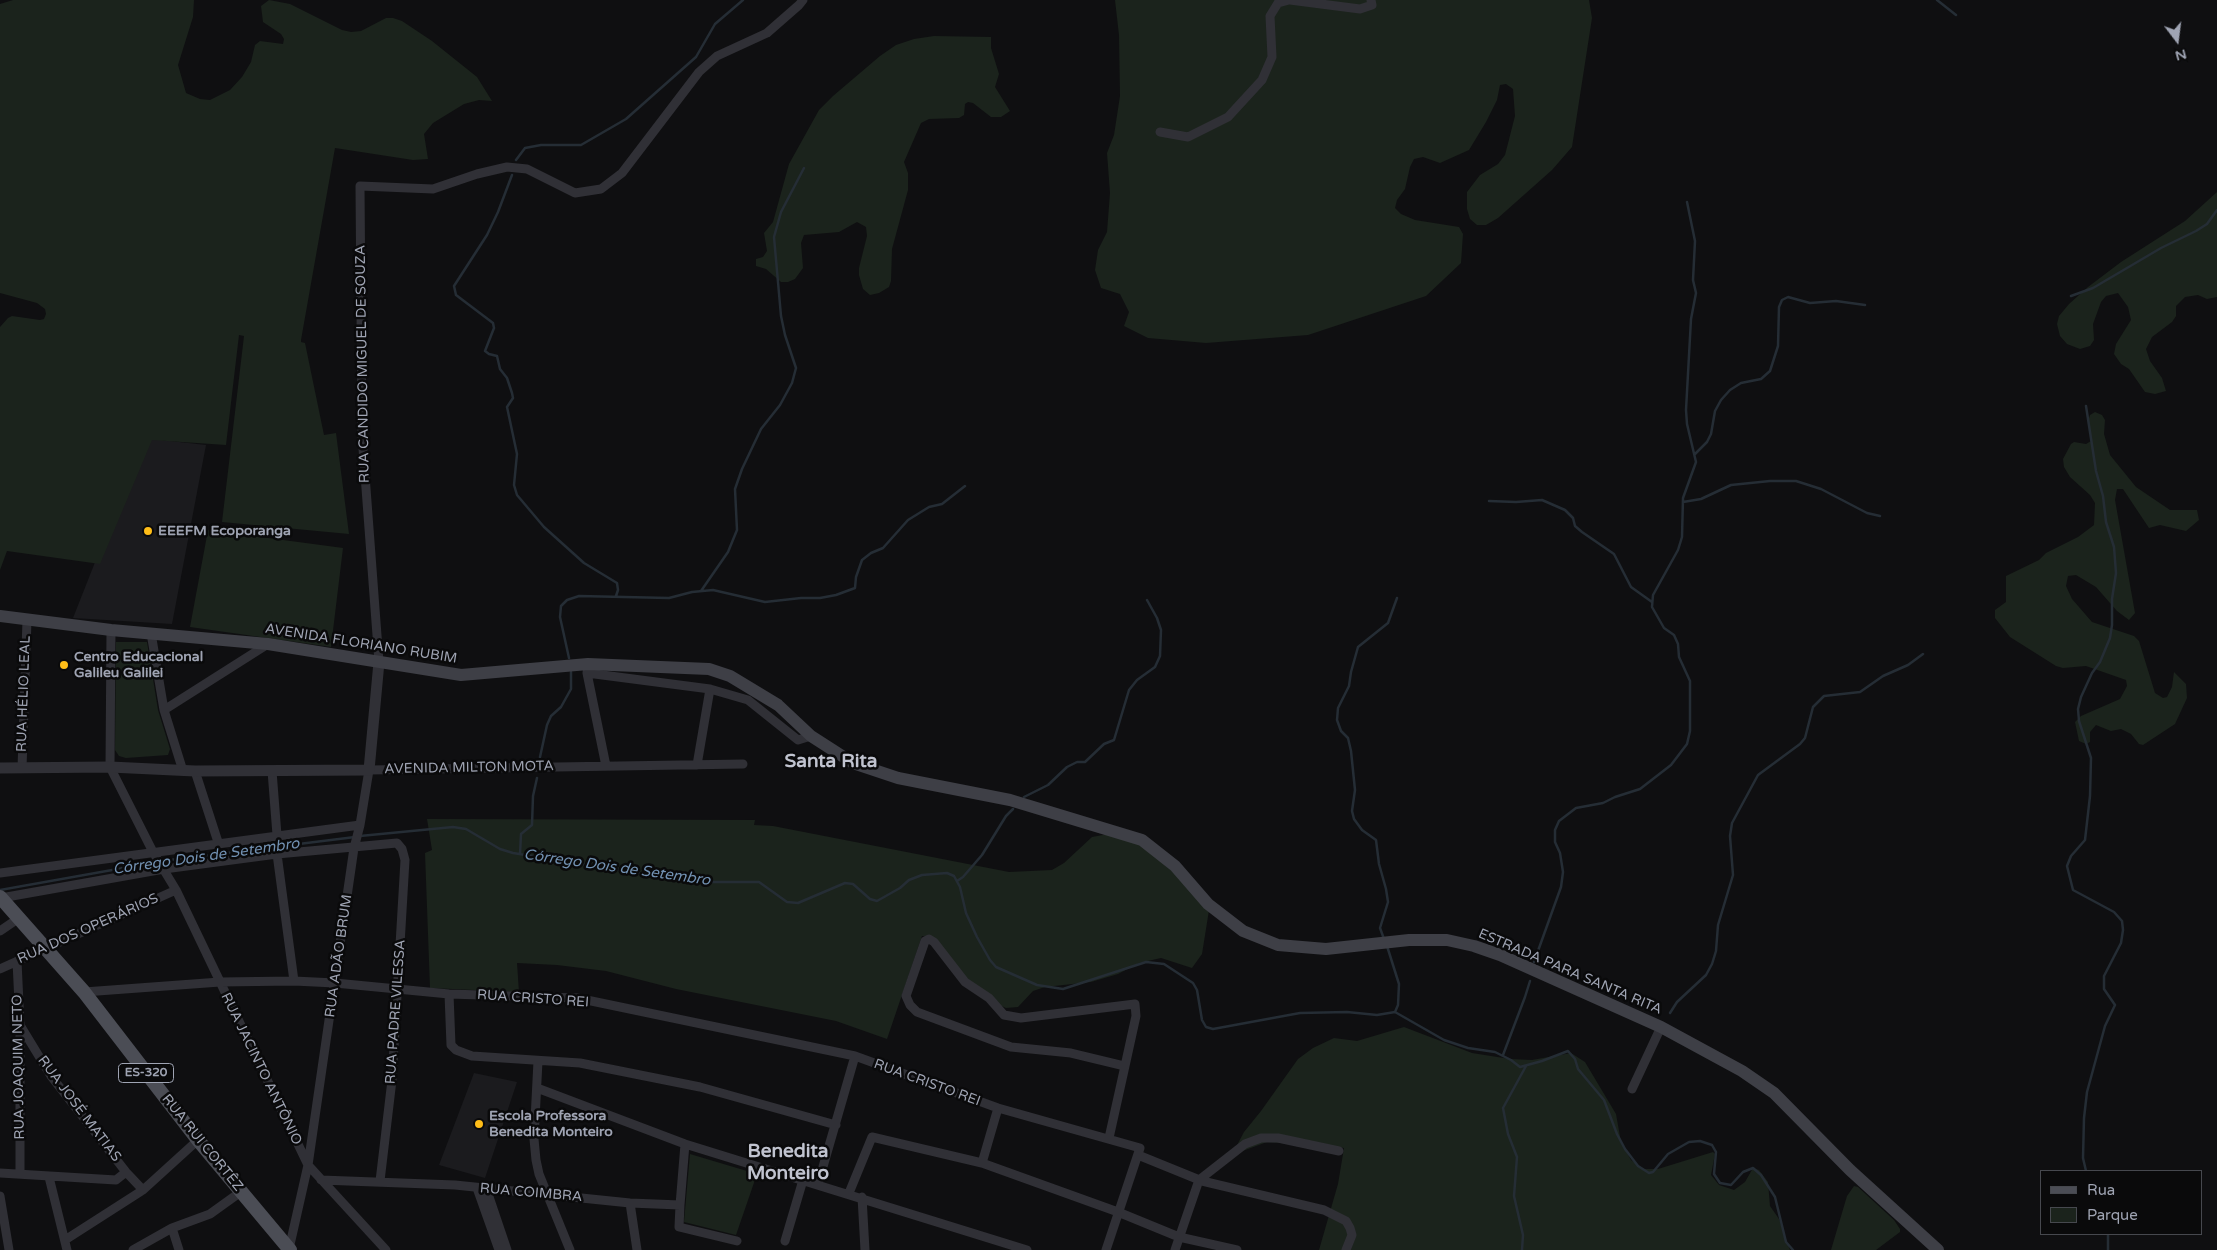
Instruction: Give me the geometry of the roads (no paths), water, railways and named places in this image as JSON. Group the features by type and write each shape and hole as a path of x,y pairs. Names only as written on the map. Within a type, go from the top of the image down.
{"main road":[{"name":"AVENIDA FLORIANO RUBIM","path":"0,616 111,630 151,632 268,644 461,674 588,668"},
{"name":"ESTRADA PARA SANTA RITA","path":"588,668 709,669 730,676 778,705 811,736 854,763 898,778 1010,800 1142,840 1175,866 1208,904 1243,931 1278,945 1326,948 1409,940 1447,940 1474,946 1500,955 1661,1027 1742,1071 1774,1093 1850,1170 1938,1250"},
{"name":"RUA RUI CORTÊZ","path":"0,898 84,992 198,1140 289,1250"}],"street":[{"name":"RUA CANDIDO MIGUEL DE SOUZA","path":"379,662 362,435 360,186 433,189 477,174 507,167 527,169 575,193 601,188 622,173 699,72 717,56 767,32 803,0"},
{"path":"1160,132 1188,137 1228,117 1262,80 1272,57 1270,16 1278,3 1290,0 1360,9 1372,5 1371,0"},
{"name":"RUA HÉLIO LEAL","path":"22,768 27,620"},
{"path":"110,767 111,630"},
{"path":"151,632 164,710 183,771"},
{"path":"164,710 268,644"},
{"name":"RUA ADÃO BRUM","path":"289,1250 308,1165 355,845 369,770 379,662"},
{"path":"588,668 606,766"},
{"name":"AVENIDA FLORIANO RUBIM","path":"588,668 710,689 748,700 798,740 811,736"},
{"path":"697,765 710,689"},
{"name":"AVENIDA MILTON MOTA","path":"0,768 110,767 183,771 272,771 743,764"},
{"name":"RUA JACINTO ANTÔNIO","path":"110,767 176,890 308,1165 386,1250"},
{"path":"195,771 218,842"},
{"path":"272,771 277,835"},
{"path":"0,873 155,853 218,842 359,828"},
{"name":"RUA PADRE VILESSA","path":"355,845 397,843 402,849 405,860 392,1080 380,1181"},
{"path":"0,898 163,868 355,845"},
{"path":"277,854 294,981"},
{"name":"RUA DOS OPERÁRIOS","path":"0,969 176,890"},
{"path":"0,931 19,918"},
{"path":"1109,1138 1126,1066 1136,1016 1135,1004 1021,1018 1004,1016 989,998 965,982 934,942 929,939 925,940 906,996 910,1005 917,1012 1011,1047 1071,1053 1126,1066"},
{"name":"RUA JOAQUIM NETO","path":"17,961 20,1025 20,1174"},
{"name":"RUA CRISTO REI","path":"84,992 220,982 294,981 335,982 448,994 577,998 855,1056 998,1108 1109,1138 1199,1180 1324,1210 1346,1221 1350,1228 1352,1235 1346,1250"},
{"path":"448,994 451,1045 456,1050 472,1056 580,1063 700,1088 836,1125"},
{"name":"RUA JOSÉ MATIAS","path":"20,1025 51,1076 126,1172 143,1190"},
{"path":"1632,1089 1661,1027"},
{"path":"818,1184 855,1056"},
{"path":"538,1061 534,1139 536,1160 570,1250"},
{"path":"537,1088 685,1144 862,1197 1012,1248 1027,1250"},
{"name":"RUA CRISTO REI","path":"982,1163 998,1108"},
{"path":"849,1193 872,1136 982,1163 1118,1212 1179,1237 1237,1250"},
{"path":"1175,1250 1199,1180 1245,1144 1261,1138 1278,1138 1339,1151"},
{"path":"65,1240 143,1190 198,1140"},
{"path":"685,1144 679,1228 737,1241"},
{"path":"1106,1250 1139,1152"},
{"path":"0,1173 116,1180 126,1172"},
{"path":"49,1177 67,1250"},
{"name":"RUA COIMBRA","path":"320,1180 380,1181 486,1188 630,1203 680,1205"},
{"path":"785,1241 803,1180"},
{"path":"476,1188 502,1246"},
{"path":"486,1188 502,1246"},
{"path":"133,1250 172,1228 210,1214 242,1191"},
{"path":"0,1196 10,1250"},
{"path":"862,1197 865,1250"},
{"path":"630,1203 637,1250"},
{"path":"172,1228 179,1250"}],"waterway":[{"path":"516,160 525,148 541,145 581,145 626,119 696,57 715,24 743,0"},
{"path":"1937,0 1956,15"},
{"path":"701,591 728,552 737,530 735,489 742,469 761,429 780,405 792,383 796,368 781,316 774,237 781,212 804,168"},
{"path":"512,175 487,235 454,286 456,295 493,323 494,328 485,351 497,356 500,369 507,378 512,393 513,398 507,407 517,454 514,485 517,495 544,527 584,563 617,583 618,590 616,596"},
{"path":"1534,962 1561,887 1563,872 1560,853 1555,842 1555,830 1559,821 1576,808 1603,803 1640,789 1671,765 1687,744 1690,731 1690,681 1679,657 1678,644 1674,635 1664,628 1652,607 1653,595 1678,550 1682,537 1683,498 1696,462 1687,424 1686,410 1691,319 1696,293 1693,280 1695,241 1687,202"},
{"path":"2071,296 2093,288 2161,248 2196,231 2207,224 2217,210"},
{"path":"1695,454 1707,442 1711,434 1715,411 1721,400 1730,390 1741,383 1761,379 1770,371 1778,346 1779,307 1782,300 1788,297 1810,303 1836,301 1865,305"},
{"path":"2086,406 2106,522 2114,547 2116,573 2112,599 2110,638 2100,662 2092,673 2081,697 2078,709 2079,721 2091,758 2090,796 2085,840 2071,856 2067,866 2073,890 2114,912 2122,921 2123,930 2121,943 2104,976 2104,989 2115,1005 2105,1026 2087,1092 2083,1158 2086,1170"},
{"path":"1683,502 1701,499 1731,485 1770,481 1796,481 1821,489 1867,513 1880,516"},
{"path":"569,658 560,617 561,606 567,600 579,596 669,598 692,592 713,590 765,602 836,595 855,588 856,577 862,560 871,553 883,548 908,520 929,507 942,504 965,486"},
{"path":"1489,501 1516,502 1542,500 1565,510 1573,518 1575,526 1614,554 1631,587 1652,602"},
{"path":"1384,939 1380,928 1388,902 1379,864 1376,840 1362,830 1354,819 1352,811 1355,790 1351,751 1348,738 1341,731 1337,720 1338,708 1349,686 1358,647 1388,623 1397,598"},
{"path":"1024,797 1048,785 1067,767 1077,762 1085,762 1104,744 1114,740 1129,690 1137,680 1155,667 1160,656 1161,630 1147,600"},
{"path":"1670,1013 1677,1002 1706,975 1712,964 1716,951 1718,925 1733,875 1730,836 1732,823 1758,775 1800,744 1805,738 1813,707 1824,696 1860,692 1883,676 1908,665 1923,654"},
{"path":"540,757 547,725 551,716 561,707 571,689 571,672"},
{"path":"520,854 521,834 532,825 533,796 537,778"},
{"path":"957,881 963,877 982,855 1006,816 1013,809"},
{"name":"Córrego Dois de Setembro","path":"360,836 453,827 466,829 500,849 513,853 671,878 711,882 759,882 787,902 798,903 845,883 853,884 870,899 877,901 900,888 909,880 922,875 947,873 954,876 960,887 966,913 990,960 996,967 1037,985 1063,989 1146,962 1164,964 1193,983 1197,990 1202,1020 1206,1027 1213,1029 1300,1013 1347,1012 1377,1015 1395,1012 1444,1040 1468,1048 1495,1052 1520,1067 1568,1051 1575,1059 1578,1069 1604,1100 1617,1134 1625,1149 1638,1166 1649,1173 1653,1172 1668,1154 1689,1142 1700,1141 1712,1145 1716,1152 1714,1174 1720,1183 1731,1185 1743,1172 1753,1168 1761,1175 1775,1197 1786,1242 1793,1250"},
{"name":"Córrego Dois de Setembro","path":"162,861 355,837"},
{"name":"Córrego Dois de Setembro","path":"0,890 157,862"},
{"path":"1387,946 1399,984 1398,1005 1395,1012"},
{"path":"1503,1055 1530,981"},
{"path":"1522,1250 1523,1235 1514,1196 1517,1157 1508,1134 1503,1108 1526,1066"},
{"path":"2108,1235 2108,1250"}],"place":[{"name":"EEEFM Ecoporanga","path":"148,531"},
{"name":"Centro Educacional Galileu Galilei","path":"64,665"},
{"name":"Escola Professora Benedita Monteiro","path":"479,1124"}],"district":[{"name":"Santa Rita","path":"831,762"},
{"name":"Benedita Monteiro","path":"788,1163"}]}
